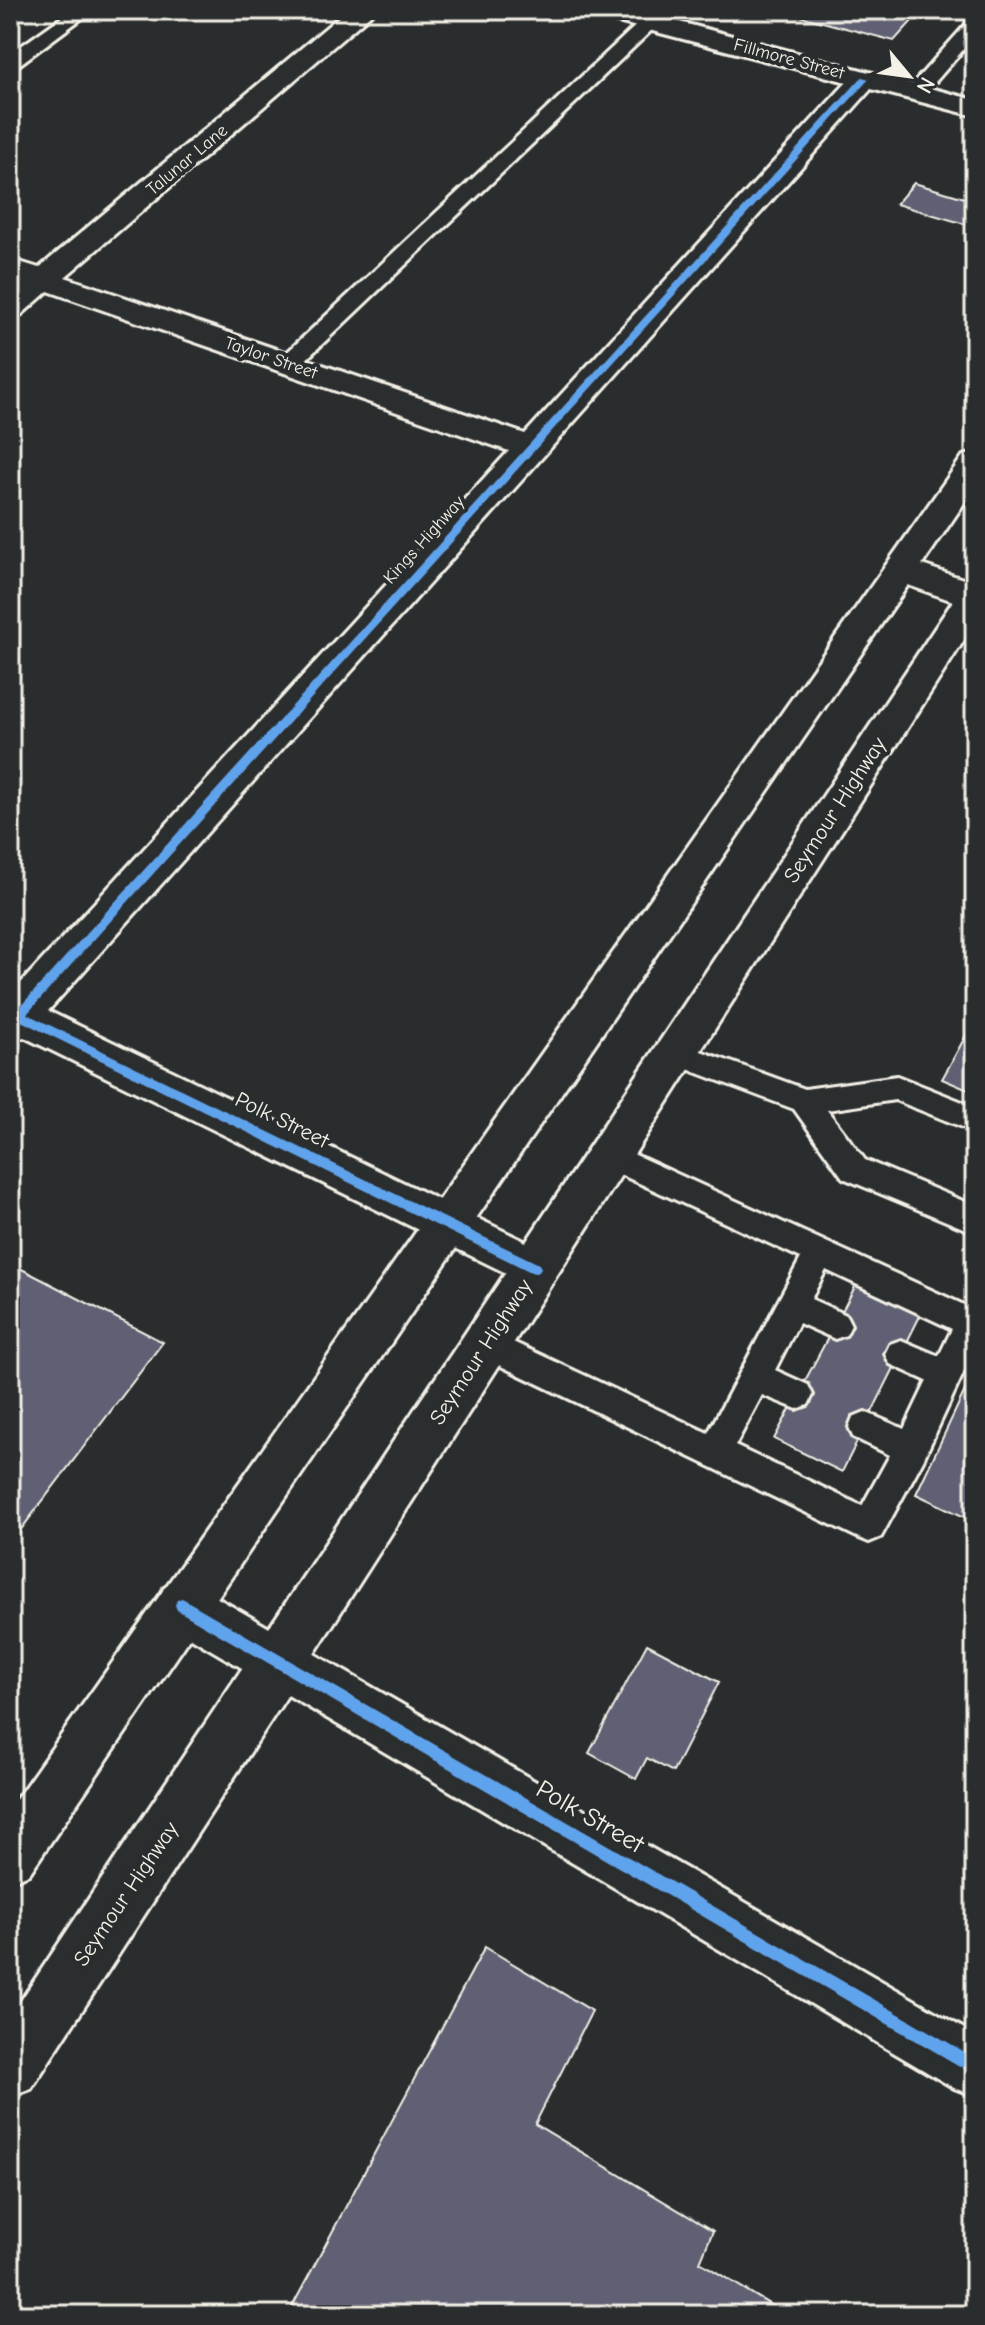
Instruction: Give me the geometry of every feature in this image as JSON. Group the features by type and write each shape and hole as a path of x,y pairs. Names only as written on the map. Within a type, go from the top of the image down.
{"street":[{"name":"Talunar Lane","path":"10,308 363,10"},
{"name":"Fillmore Street","path":"604,10 975,108"},
{"name":"Kings Highway","path":"13,1017 865,79"},
{"name":"Taylor Street","path":"10,268 532,448"},
{"path":"10,1855 975,463"},
{"path":"901,570 975,595"},
{"name":"Seymour Highway","path":"10,2068 280,1661 975,595"},
{"name":"Polk Street","path":"13,1017 447,1222 535,1268"},
{"name":"Polk Street","path":"182,1605 975,2067"}],"lane":[{"path":"10,63 84,10"},
{"path":"288,364 650,22"},
{"path":"916,92 975,25"},
{"path":"676,1053 804,1101 897,1088 975,1120"},
{"path":"804,1101 854,1169 975,1220"},
{"path":"487,1344 869,1526 911,1449 971,1323 609,1155"},
{"path":"715,1452 819,1254"},
{"path":"792,1305 835,1325"},
{"path":"901,1354 946,1375"},
{"path":"753,1376 797,1395"},
{"path":"865,1427 911,1449"}],"building":[{"path":"795,10 922,10 894,41 792,14"},
{"path":"914,183 975,201 975,227 896,204"},
{"path":"975,1019 975,1093 942,1079"},
{"path":"10,1263 163,1342 10,1544"},
{"path":"857,1283 922,1312 842,1472 774,1439"},
{"path":"967,1386 975,1390 975,1522 916,1494"},
{"path":"647,1644 719,1682 673,1772 647,1758 636,1779 589,1753"},
{"path":"485,1947 592,2011 535,2124 713,2231 700,2262 787,2315 305,2315 292,2307"}],"cycle path":[{"path":"10,1025 865,79"},
{"path":"11,1011 535,1268"},
{"path":"182,1605 975,2067"}]}
